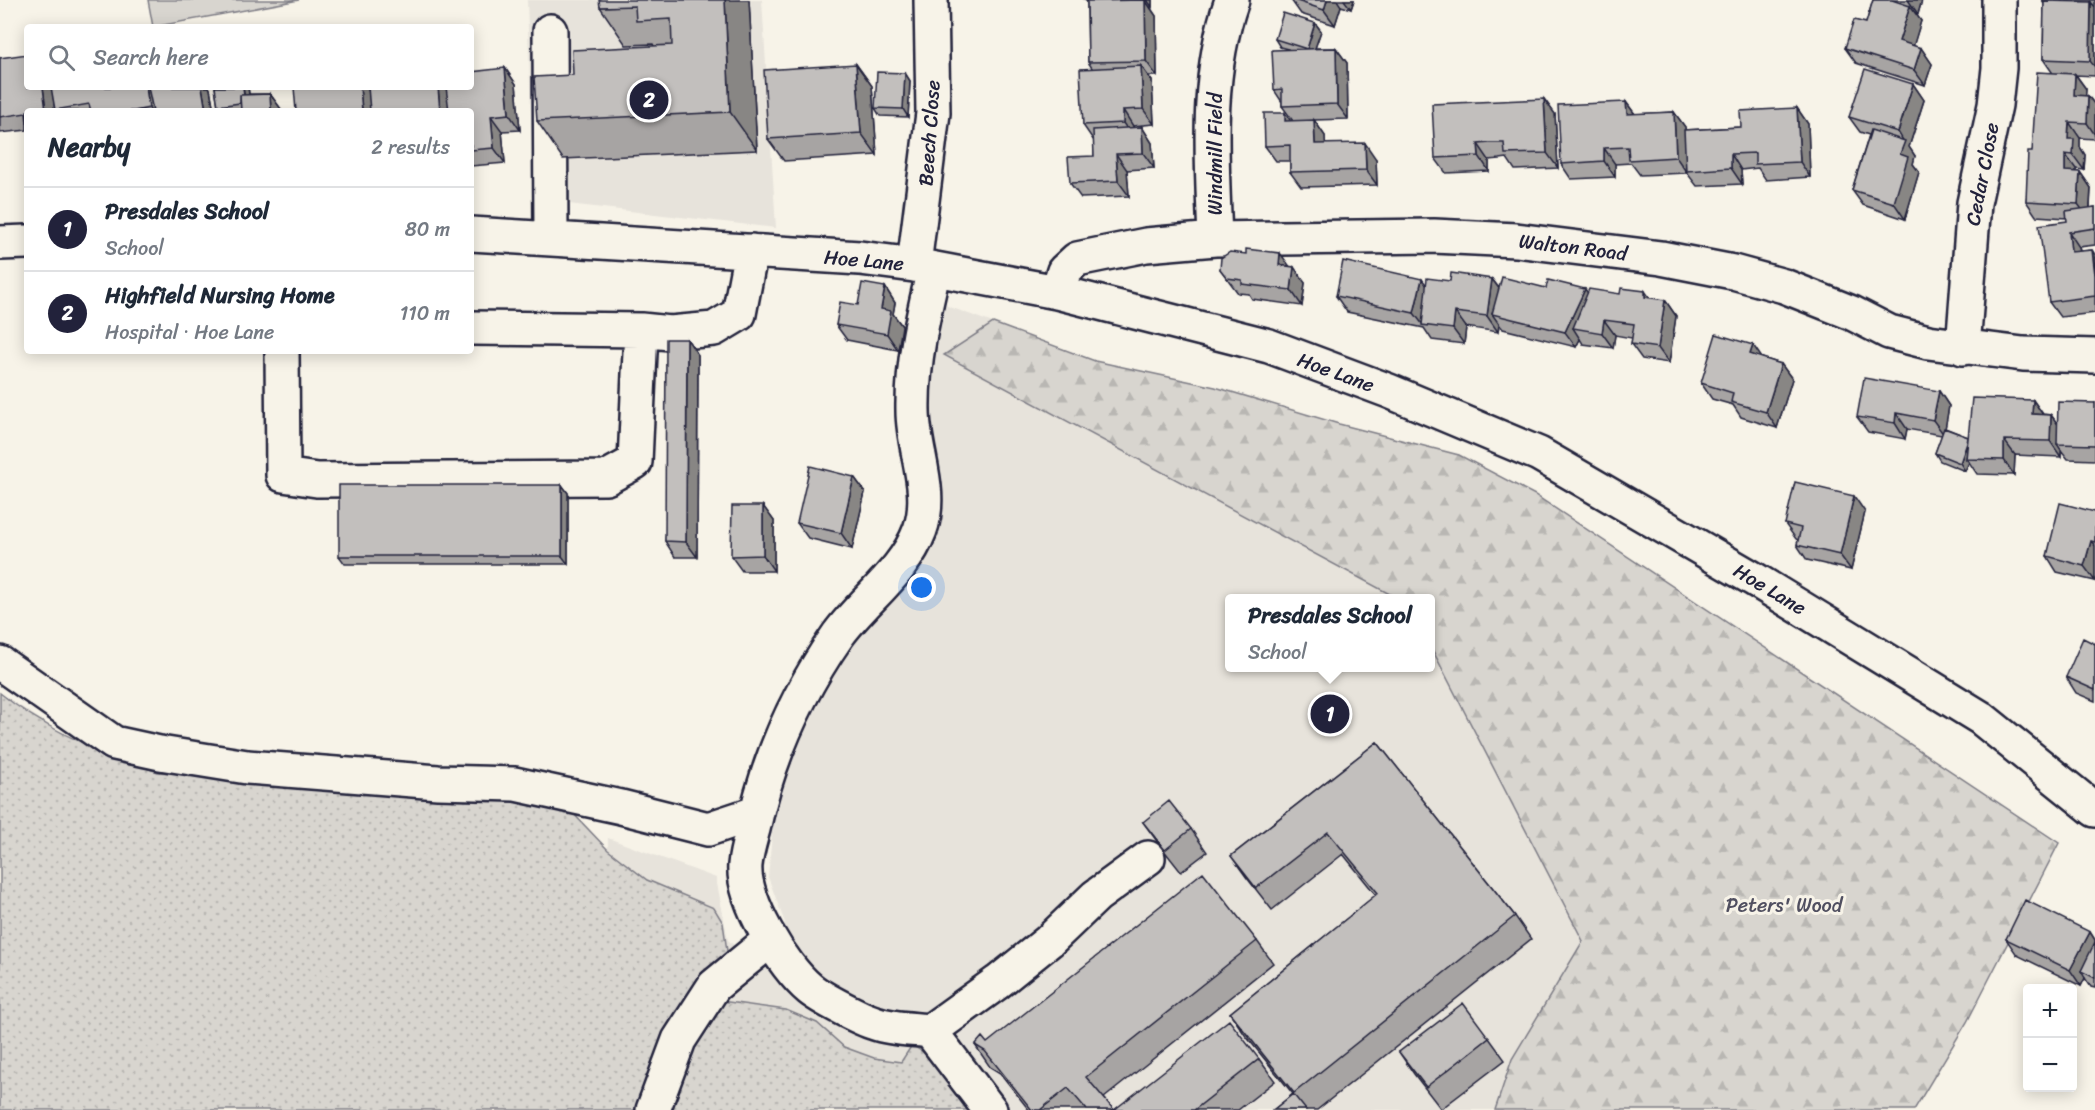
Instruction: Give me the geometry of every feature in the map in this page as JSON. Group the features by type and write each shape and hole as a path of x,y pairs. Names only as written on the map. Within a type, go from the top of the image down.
{"street":[{"name":"Beech Close","path":"930,1031 876,1024 810,988 770,940 753,909 744,866 761,788 779,740 804,690 839,634 888,581 920,530 925,508 913,412 933,113 932,0"},
{"name":"Windmill Field","path":"1215,239 1211,119 1219,48 1232,0"},
{"name":"Cedar Close","path":"1963,348 1974,203 1995,105 1999,68 1999,0"},
{"path":"550,31 551,239"},
{"name":"Hoe Lane","path":"474,234 751,251 924,267 1057,292 1269,346 1389,391 1539,454 1754,579 1981,718 2095,810"},
{"name":"Walton Road","path":"1057,292 1064,271 1077,259 1146,245 1215,239 1434,236 1516,240 1661,258 1733,272 1784,286 1852,313 1889,332 1963,348 2023,354 2095,356"},
{"path":"0,243 24,242"},
{"path":"474,328 642,330 670,333 714,329 739,314 751,251"},
{"path":"282,354 283,475 317,480 606,478 635,462 642,330"},
{"path":"0,663 114,743 160,753 247,767 438,782 515,784 708,829 756,813"},
{"path":"990,1110 930,1031 1049,941 1096,896 1148,858"},
{"path":"653,1110 679,1040 714,986 770,940"}],"shaded area":[{"path":"527,0 762,0 776,228 534,200"},
{"path":"942,304 1095,361 1215,387 1339,424 1459,455 1967,1022 1914,1110 0,1110 0,693 58,731 123,760 158,772 540,798 567,807 608,849 608,838 716,878 728,940 763,971 785,923 768,877 774,813 792,745 810,695 905,550 913,416"}],"green space":[{"path":"148,0 299,0 169,24 152,24"},
{"name":"Peters' Wood","path":"993,323 1095,361 1215,387 1339,424 1459,455 1535,495 2059,843 1967,1022 1914,1110 1495,1110 1512,1059 1583,941 1435,655 1435,594 1390,594 944,355"},
{"path":"0,693 55,730 75,740 158,772 540,798 567,807 608,850 647,880 714,908 723,923 727,951 645,1110 0,1110"},
{"path":"721,1001 786,1010 817,1023 844,1047 874,1058 901,1062 912,1045 945,1066 978,1110 668,1110 691,1047"}],"building":[{"path":"599,0 725,0 730,112 537,121 534,77 573,75 572,50 672,45 671,19 636,21 635,6 600,7"},
{"path":"1145,0 1146,61 1088,62 1087,1"},
{"path":"1294,0 1327,0 1324,10"},
{"path":"1873,0 1892,0 1910,6 1899,41 1921,48 1914,70 1845,48 1854,20 1866,23"},
{"path":"2044,1 2091,2 2090,61 2043,59"},
{"path":"1283,13 1315,23 1307,49 1275,39"},
{"path":"1336,48 1337,104 1282,106 1282,89 1274,90 1272,50"},
{"path":"24,54 24,90 43,90 46,108 24,108 24,113 0,117 0,58"},
{"path":"856,64 861,133 768,139 764,70"},
{"path":"1141,66 1143,109 1123,110 1123,123 1083,125 1080,69"},
{"path":"505,68 509,114 491,116 494,148 474,150 474,108 449,108 446,90 474,90 474,72"},
{"path":"1865,69 1913,84 1898,132 1849,117"},
{"path":"877,72 905,73 903,109 875,108"},
{"path":"2037,72 2075,74 2074,95 2088,96 2087,123 2069,122 2068,139 2074,139 2073,155 2065,154 2065,171 2080,172 2078,204 2026,201 2028,152 2032,152"},
{"path":"52,90 146,90 149,108 90,108 89,104 55,108"},
{"path":"149,90 202,90 206,108 152,108"},
{"path":"215,90 243,90 244,95 240,95 240,103 218,106"},
{"path":"294,90 360,90 362,108 296,108"},
{"path":"368,90 438,90 440,108 370,108"},
{"path":"270,94 271,108 241,108 240,95"},
{"path":"1544,99 1547,153 1505,154 1504,143 1490,143 1478,144 1479,156 1435,158 1432,104"},
{"path":"1626,102 1627,114 1674,112 1676,157 1629,160 1628,147 1604,148 1604,161 1561,164 1558,105"},
{"path":"1797,108 1800,162 1755,164 1755,153 1731,154 1731,168 1686,171 1684,130 1741,127 1740,111"},
{"path":"1264,113 1285,113 1285,121 1314,120 1315,144 1365,143 1366,170 1290,172 1290,145 1265,146"},
{"path":"1142,127 1143,153 1116,154 1118,181 1070,183 1068,157 1094,156 1093,130"},
{"path":"1871,130 1905,141 1900,154 1908,157 1894,203 1852,190"},
{"path":"2095,207 2095,228 2069,232 2071,252 2092,250 2095,296 2049,302 2039,225 2067,221 2066,211"},
{"path":"1246,249 1280,253 1279,265 1294,267 1291,290 1242,284 1242,280 1227,278 1220,269 1221,258 1230,252 1246,254"},
{"path":"1343,261 1422,279 1414,313 1336,296"},
{"path":"1451,273 1492,279 1487,316 1455,312 1453,329 1422,325 1427,278 1450,281"},
{"path":"1502,277 1546,288 1548,280 1585,289 1565,332 1492,314"},
{"path":"862,283 885,287 881,309 891,311 887,334 836,325 840,302 858,305"},
{"path":"1621,288 1645,291 1645,297 1665,300 1658,348 1631,344 1634,324 1604,320 1602,333 1573,328 1589,289 1620,294"},
{"path":"1716,334 1753,345 1750,354 1781,364 1766,412 1731,402 1733,393 1701,383"},
{"path":"666,339 687,339 686,542 665,541"},
{"path":"1864,378 1939,391 1933,420 1896,413 1895,423 1857,417"},
{"path":"1972,398 2033,400 2032,414 2051,415 2050,441 2004,440 2004,460 1966,459"},
{"path":"2058,402 2095,403 2095,445 2057,444"},
{"path":"1944,428 1968,437 1960,463 1935,453"},
{"path":"810,466 854,477 841,533 797,523"},
{"path":"1795,482 1854,496 1840,555 1797,545 1801,528 1785,524"},
{"path":"339,485 562,485 562,556 339,556"},
{"path":"2060,503 2095,512 2095,542 2091,541 2084,566 2047,556"},
{"path":"732,506 763,506 763,555 731,556"},
{"path":"2083,638 2095,644 2095,690 2066,677"},
{"path":"1377,742 1515,916 1294,1093 1230,1013 1378,893 1328,832 1256,888 1231,856"},
{"path":"1169,801 1191,829 1165,850 1143,822"},
{"path":"1203,872 1257,941 1086,1077 1114,1110 1087,1110 1068,1088 1040,1110 1032,1110 985,1051 975,1045 982,1037 987,1043"},
{"path":"2025,900 2090,932 2070,970 2006,939"},
{"path":"2095,942 2095,978 2081,971"},
{"path":"1463,1003 1489,1038 1426,1087 1399,1052"},
{"path":"1229,1020 1259,1059 1194,1110 1114,1110"},
{"path":"1293,1094 1306,1110 1273,1110"}],"place":[{"name":"Highfield Nursing Home","path":"649,100"},
{"name":"Presdales School","path":"1330,714"}]}
